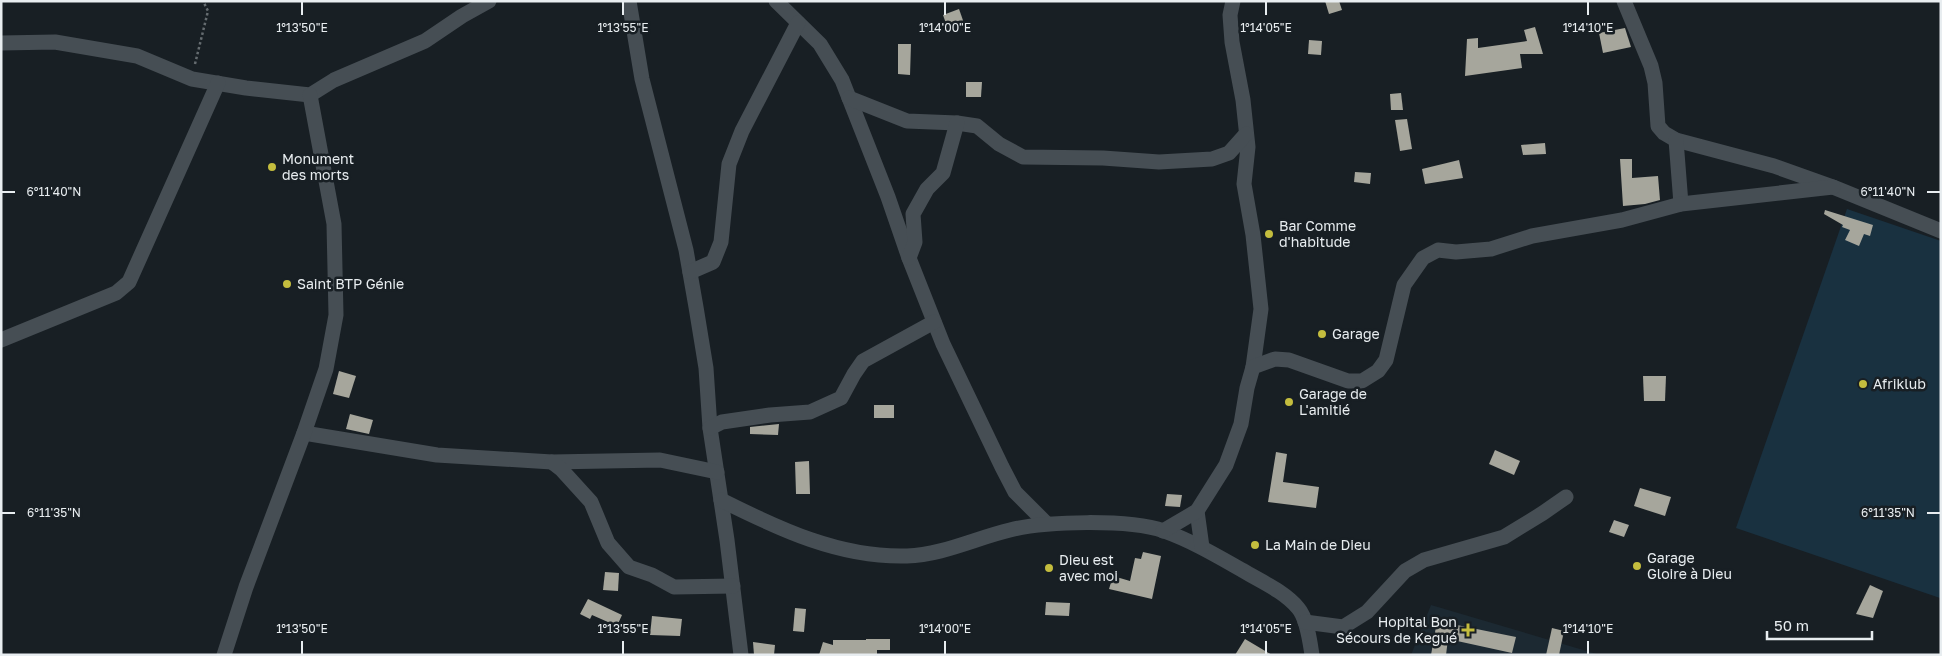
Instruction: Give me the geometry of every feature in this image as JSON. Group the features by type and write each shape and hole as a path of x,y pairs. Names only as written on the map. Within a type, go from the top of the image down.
{"street":[{"path":"1,43 55,42 137,56 192,78 310,94 334,80 425,41 462,16 489,1"},
{"path":"629,1 642,80 690,272 706,368 710,428 734,586 741,655"},
{"path":"776,1 820,44 842,80 934,322 1015,492 1046,523"},
{"path":"1163,531 1197,511 1226,465 1241,424 1247,388 1253,367 1261,309 1253,235 1244,184 1248,146 1243,100 1232,42 1230,15 1233,1"},
{"path":"1624,1 1651,66 1658,126 1664,133 1676,140 1774,166 1834,187 1941,232"},
{"path":"690,272 713,262 721,242 729,164 742,131 798,23"},
{"path":"1,340 116,293 129,282 218,83"},
{"path":"224,655 246,587 326,369 336,315 334,224 310,94"},
{"path":"849,98 907,121 957,123 977,126 999,144 1023,157 1103,158 1159,162 1212,159 1229,154 1246,134"},
{"path":"909,258 915,242 913,214 927,189 943,173 957,123"},
{"path":"1676,140 1681,204"},
{"path":"1253,367 1275,359 1290,360 1348,381 1362,381 1378,371 1386,360 1404,285 1423,258 1438,250 1456,252 1491,249 1532,236 1622,220 1681,204 1834,187"},
{"path":"710,428 722,422 770,415 810,412 841,398 863,360 934,322"},
{"path":"304,433 437,455 552,462 660,460 716,472"},
{"path":"552,462 562,468 591,502 608,544 629,567 652,575 674,587 734,586"},
{"path":"1304,622 1343,626 1367,612 1405,572 1424,560 1504,536 1566,497"},
{"path":"721,500 771,525 819,543 875,555 907,556 926,554 1012,529 1046,523 1127,524 1163,531 1202,547 1281,593 1299,609 1309,635 1312,655"},
{"path":"1197,511 1202,547"}],"path":[{"path":"192,78 208,11 203,1"}],"shaded area":[{"name":"Afriklub","path":"1847,209 1941,241 1940,598 1736,528"},
{"name":"Hopital Bon Sécours de Kegué","path":"1431,605 1600,655 1411,655"}],"building":[{"path":"1325,1 1339,1 1342,10 1329,14"},
{"path":"959,9 965,26 949,32 943,15"},
{"path":"1535,27 1543,54 1520,54 1522,68 1465,76 1467,39 1478,38 1478,48 1527,41 1524,30"},
{"path":"1625,28 1631,47 1603,53 1599,33"},
{"path":"1309,40 1322,41 1321,55 1308,54"},
{"path":"898,44 911,44 910,75 898,74"},
{"path":"966,82 982,82 981,97 966,97"},
{"path":"1401,93 1403,110 1391,110 1390,94"},
{"path":"1407,119 1412,149 1400,151 1395,120"},
{"path":"1545,143 1546,154 1523,155 1521,145"},
{"path":"1620,159 1632,159 1632,178 1658,176 1660,200 1645,204 1623,206"},
{"path":"1459,160 1463,178 1425,184 1422,169"},
{"path":"1355,172 1371,173 1370,184 1354,182"},
{"path":"1825,210 1873,225 1870,236 1864,234 1859,246 1845,240 1850,230 1842,227 1843,225 1824,214"},
{"path":"339,371 356,376 349,398 333,394"},
{"path":"1643,376 1666,376 1665,401 1644,401"},
{"path":"874,405 894,405 894,418 874,418"},
{"path":"350,414 373,420 369,434 346,429"},
{"path":"779,424 778,435 750,434 750,427"},
{"path":"1495,450 1520,461 1514,475 1489,464"},
{"path":"1276,452 1287,454 1283,482 1319,487 1316,508 1268,502"},
{"path":"809,461 810,494 796,494 795,462"},
{"path":"1640,488 1671,497 1665,516 1634,506"},
{"path":"1167,494 1182,495 1180,507 1165,506"},
{"path":"1614,520 1629,525 1624,537 1609,532"},
{"path":"1143,552 1161,556 1152,599 1109,589 1113,576 1130,581 1135,558 1141,559"},
{"path":"605,572 619,573 618,591 603,590"},
{"path":"1870,585 1883,591 1873,618 1856,614"},
{"path":"588,599 622,615 617,626 592,615 590,619 580,614"},
{"path":"1046,602 1070,603 1069,616 1045,615"},
{"path":"795,608 806,609 804,632 793,631"},
{"path":"652,616 682,619 680,636 650,635"},
{"path":"1437,621 1516,637 1512,653 1448,639 1446,655 1431,655"},
{"path":"1552,628 1564,631 1559,655 1546,655"},
{"path":"890,639 890,650 877,650 877,655 819,655 823,642 833,645 833,640"},
{"path":"1245,639 1272,655 1235,655"},
{"path":"753,642 775,645 774,655 754,655"}],"place":[{"name":"Monument des morts","path":"272,167"},
{"name":"Bar Comme d'habitude","path":"1269,234"},
{"name":"Saint BTP Génie","path":"287,284"},
{"name":"Garage","path":"1322,334"},
{"name":"Afriklub","path":"1863,384"},
{"name":"Garage de L'amitié","path":"1289,402"},
{"name":"La Main de Dieu","path":"1255,545"},
{"name":"Garage Gloire à Dieu","path":"1637,566"},
{"name":"Dieu est avec moi","path":"1049,568"},
{"name":"Hopital Bon Sécours de Kegué","path":"1468,630"}]}
